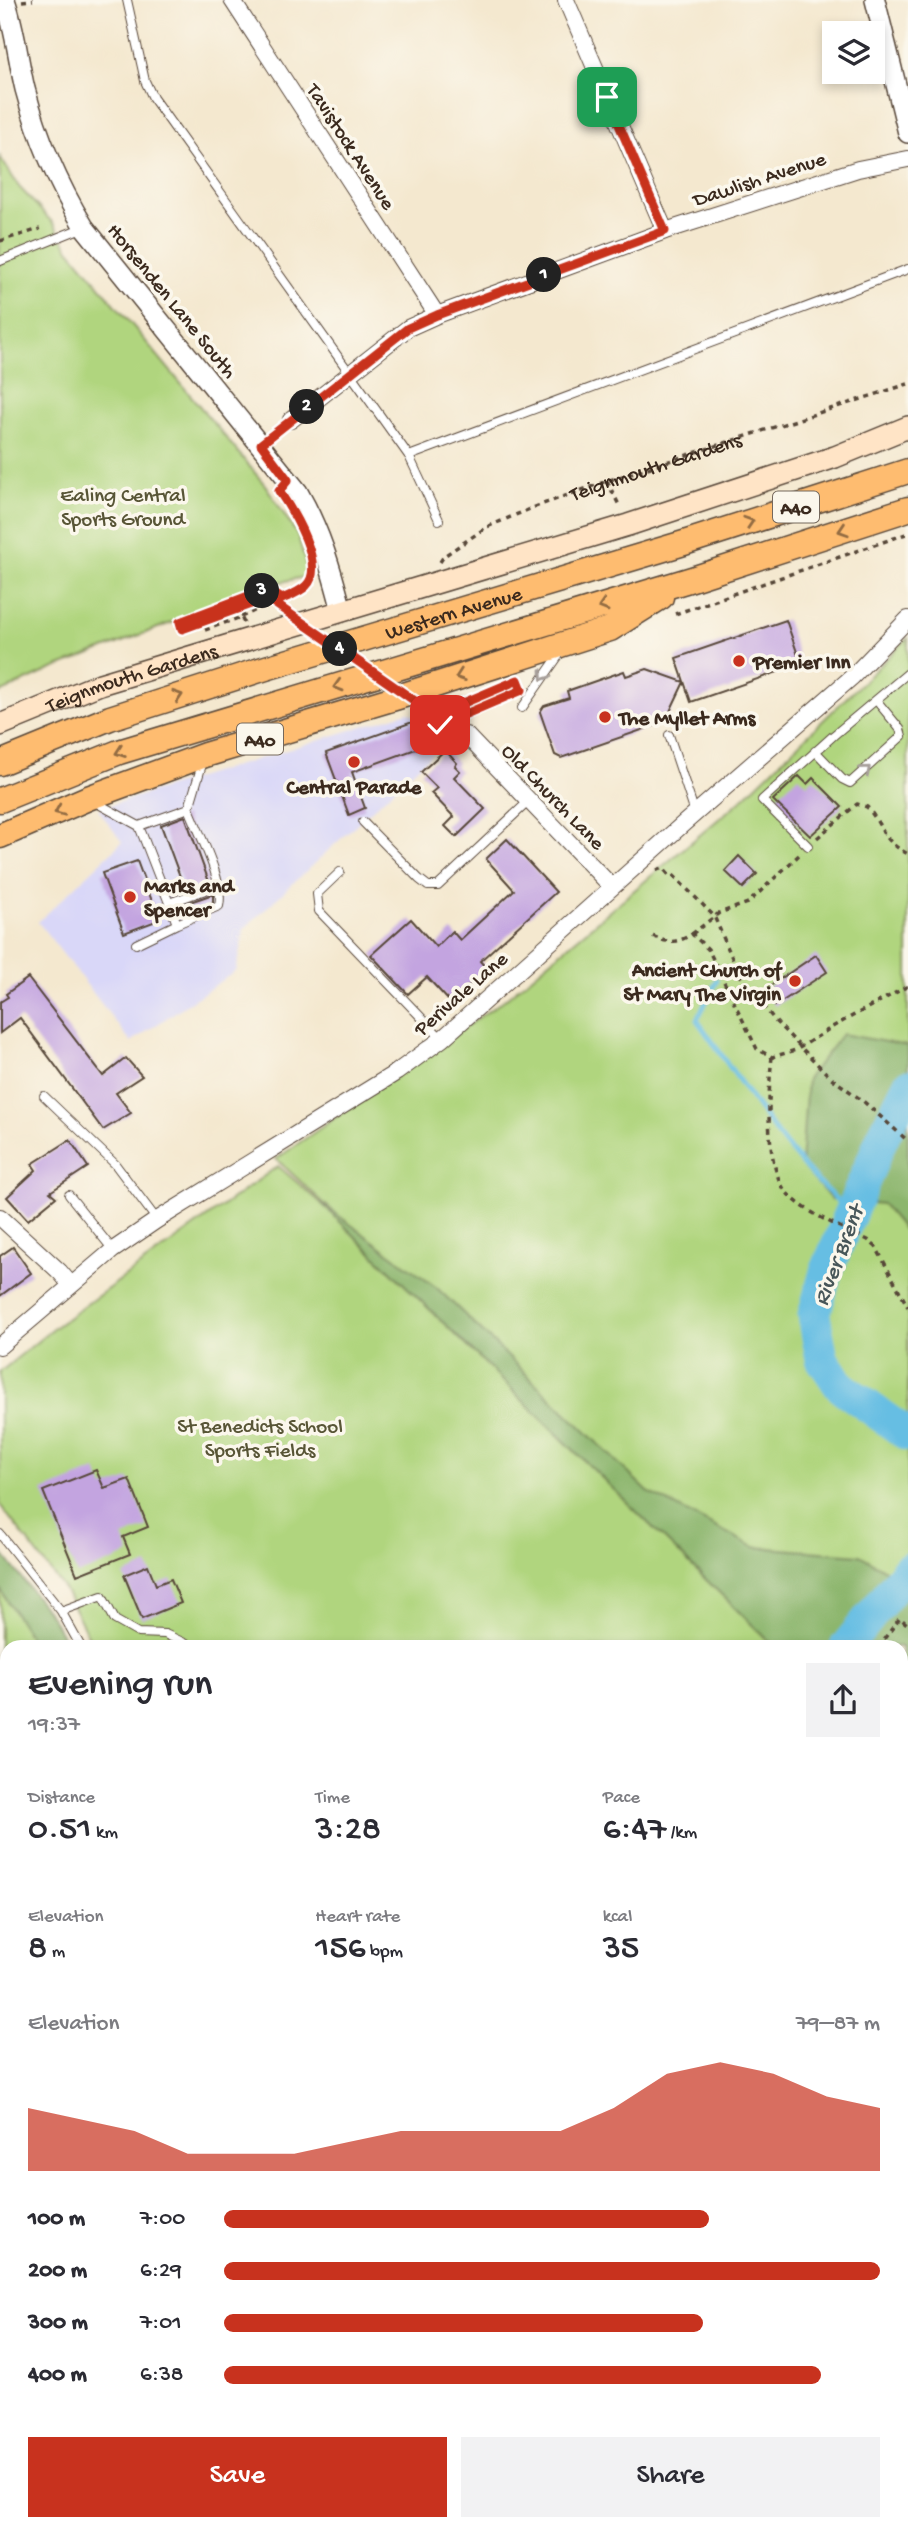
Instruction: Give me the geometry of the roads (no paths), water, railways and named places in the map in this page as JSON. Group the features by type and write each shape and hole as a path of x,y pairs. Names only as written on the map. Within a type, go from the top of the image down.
{"highway":[{"name":"Western Avenue","path":"0,763 110,718 266,668 684,543 908,471"},
{"name":"Western Avenue","path":"0,800 119,751 692,579 908,509"},
{"name":"A40","path":"0,836 89,798 205,755 610,629 692,579"}],"main road":[{"name":"Teignmouth Gardens","path":"0,725 100,684 628,525 835,457 908,427"}],"street":[{"name":"Horsenden Lane South","path":"5,0 26,90 47,153 66,197 84,228 298,492 324,543 341,611"},
{"name":"Tavistock Avenue","path":"232,0 437,315"},
{"path":"566,0 665,231"},
{"path":"875,0 908,133"},
{"name":"Dawlish Avenue","path":"291,420 408,328 437,315 665,231 858,169 908,159"},
{"name":"Perivale Lane","path":"0,1346 113,1250 397,1072 442,1039 852,677 908,619"},
{"name":"Old Church Lane","path":"466,735 612,887"},
{"path":"0,1217 71,1285"}],"lane":[{"path":"127,0 145,81 153,99 409,456 439,520"},
{"path":"0,261 84,228"},
{"path":"409,456 908,269"},
{"name":"Dawlish Avenue","path":"261,444 291,420"},
{"path":"522,708 567,643"},
{"path":"808,846 762,800 908,673"},
{"path":"816,751 842,779 850,783 869,767 902,736 900,729 876,700"},
{"path":"669,735 695,813"},
{"path":"135,944 219,906 219,885 189,808 205,755"},
{"path":"89,798 138,826 177,924"},
{"path":"363,822 419,879 428,886 438,886 530,800"},
{"path":"138,826 189,808"},
{"path":"340,872 317,894 319,911 442,1039"},
{"path":"169,903 219,885"},
{"path":"44,1096 115,1164 157,1220"},
{"path":"69,1195 113,1250"},
{"path":"0,1534 61,1611 77,1640"},
{"path":"61,1611 102,1596 115,1620 138,1633 165,1634 178,1640"}],"waterway":[{"path":"717,980 697,1020 787,1146 828,1192 851,1212"},
{"name":"River Brent","path":"908,1086 882,1138 826,1272 814,1315 822,1359 840,1386 908,1435"},
{"name":"River Brent","path":"852,1640 908,1569"}],"place":[{"name":"Premier Inn","path":"739,661"},
{"name":"The Myllet Arms","path":"605,717"},
{"name":"Central Parade","path":"354,762"},
{"name":"Marks and Spencer","path":"130,897"},
{"name":"Ancient Church of St Mary The Virgin","path":"795,981"}],"park label":[{"name":"Ealing Central Sports Ground","path":"123,506"},
{"name":"St Benedicts School Sports Fields","path":"260,1437"}]}
